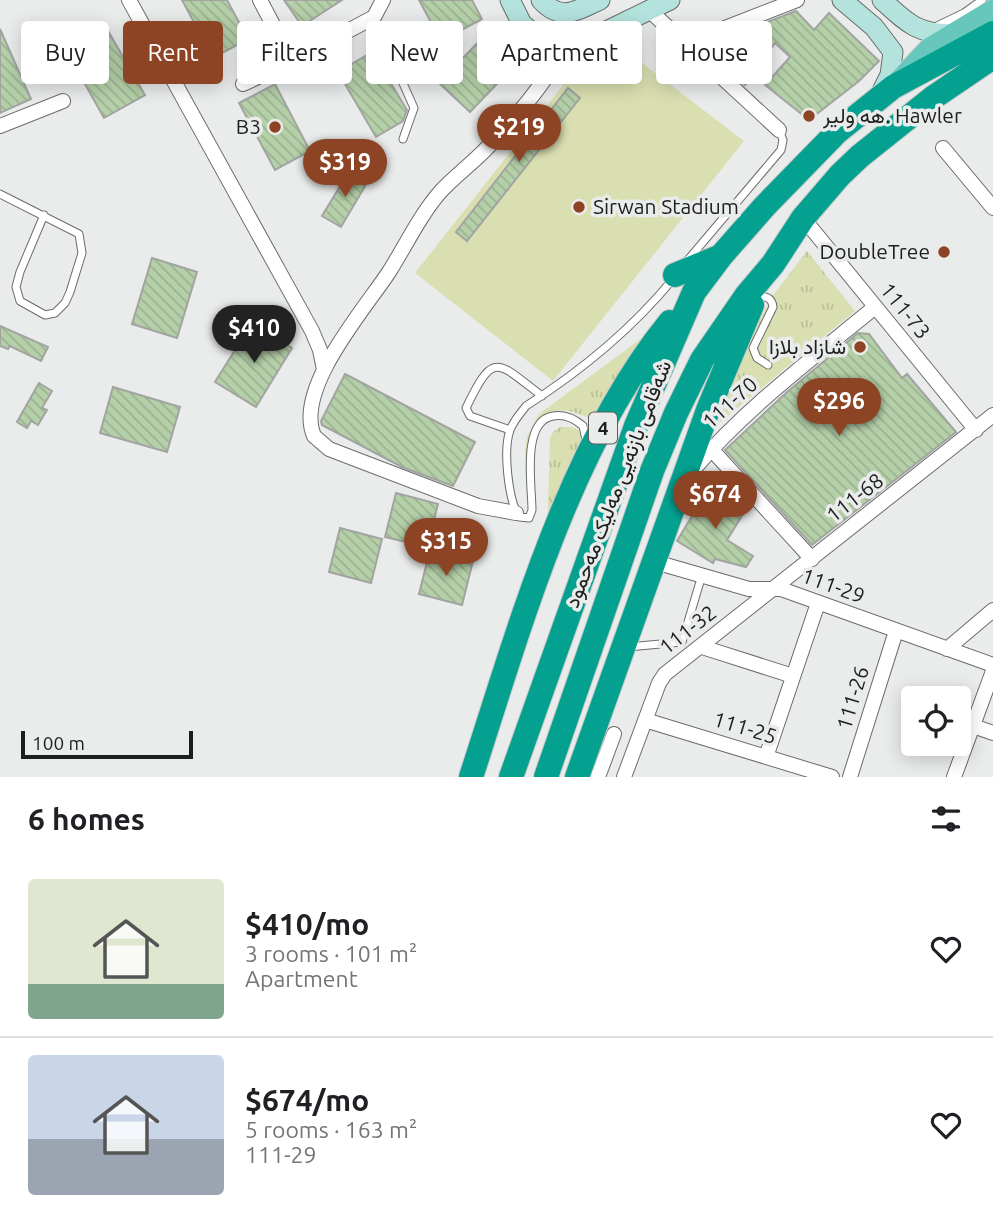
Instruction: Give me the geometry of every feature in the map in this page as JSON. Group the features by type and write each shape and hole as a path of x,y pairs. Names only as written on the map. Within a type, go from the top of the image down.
{"highway":[{"name":"شەقامی بازنەیی مەلیک مەحمود","path":"514,774 636,426 694,292 721,256 800,167 837,132 886,93 993,33"},
{"name":"شەقامی بازنەیی مەلیک مەحمود","path":"546,777 663,442 702,360 746,296 774,264 803,218 840,175 934,97 993,57"},
{"path":"675,275 721,256"},
{"path":"577,777 724,367 774,264"},
{"name":"4","path":"471,777 537,578 583,469 628,382 694,292"}],"main road":[{"path":"886,93 921,56 993,10"}],"street":[{"path":"129,0 312,331 324,370"},
{"path":"260,0 271,21"},
{"path":"352,29 374,17 383,0"},
{"path":"510,0 520,21"},
{"path":"541,0 553,12 565,14 600,0"},
{"path":"626,21 670,0"},
{"path":"743,21 797,0"},
{"path":"842,0 874,27 893,52 886,93"},
{"path":"881,0 910,26 920,31 953,34"},
{"path":"649,10 660,21"},
{"path":"516,513 478,506 323,446 314,436 310,424 313,402 324,370 343,335 387,274 431,204 516,115 540,84"},
{"path":"728,84 779,130"},
{"path":"0,126 63,102"},
{"path":"943,148 993,208"},
{"name":"111-73","path":"803,218 975,430"},
{"name":"111-70","path":"683,481 711,449 788,379 875,307"},
{"path":"312,331 343,335"},
{"name":"111-68","path":"776,589 993,415"},
{"path":"711,449 812,559"},
{"name":"111-29","path":"655,562 755,590 776,589 993,665"},
{"name":"111-32","path":"624,777 662,678 776,589"},
{"path":"766,757 818,603"},
{"path":"947,649 993,610"},
{"name":"111-26","path":"850,777 895,631"},
{"path":"702,647 793,676"},
{"path":"954,777 993,671"},
{"name":"111-25","path":"645,720 832,777"},
{"path":"973,726 993,733"},
{"path":"598,777 614,734"}],"lane":[{"path":"920,31 943,24 982,0"},
{"path":"374,17 414,108 403,139"},
{"path":"583,469 586,436 583,426 574,419 563,416 545,418 539,423 532,438 530,515 522,519 516,513 506,453 510,430 516,419 526,407 619,337 644,312 781,150 783,140 779,130"},
{"path":"0,194 44,215 79,234 82,253 65,303 55,313 45,315 20,301 16,287 44,215"},
{"path":"757,295 768,297 773,307 753,348 757,358 768,365"},
{"path":"510,430 470,416 466,408 482,376 494,366 504,367 542,396"},
{"path":"624,647 682,642 702,575"}],"green space":[{"name":"Sirwan Stadium","path":"642,63 656,74 656,84 669,84 744,141 553,381 415,273 564,84 642,84"},
{"path":"807,251 855,311 719,423 729,381 771,298"},
{"path":"661,324 600,425 581,414 562,410 546,416 540,424 534,435 532,450 532,511 526,481 525,451 527,437 539,414"},
{"path":"560,427 577,429 583,438 547,542 550,437"}],"building":[{"path":"182,0 227,0 238,21 237,45 223,53 223,21 193,21"},
{"path":"284,0 342,0 310,21 299,21"},
{"path":"419,0 472,0 482,19 463,29 463,21 430,21"},
{"path":"796,11 814,30 829,13 879,61 859,81 809,120 765,85 772,84 772,77 790,57 775,43 772,47 772,21 770,21"},
{"path":"0,29 21,76 21,84 24,84 31,99 0,113"},
{"path":"109,32 123,57 123,84 139,84 145,95 104,118 85,84 109,84"},
{"path":"477,43 477,84 497,84 470,112 440,84 463,84 463,58"},
{"path":"366,56 366,84 391,84 407,110 403,121 376,137 345,84 352,84 352,64"},
{"name":"B3","path":"275,84 310,151 275,170 239,103"},
{"path":"568,88 580,98 467,241 456,232"},
{"path":"350,170 368,181 341,227 322,216"},
{"path":"152,258 197,272 177,338 132,324"},
{"path":"252,323 292,348 256,407 215,382"},
{"path":"0,326 48,347 41,361 10,346 8,349 0,346"},
{"path":"858,333 869,334 902,378 907,374 956,432 812,545 725,450 787,392"},
{"path":"345,374 475,442 453,486 402,467 322,425 321,421"},
{"path":"39,383 52,391 42,408 47,410 38,425 31,421 27,428 17,422"},
{"path":"113,387 180,407 167,452 100,433"},
{"path":"709,488 745,511 727,540 753,556 746,567 715,559 713,563 677,541"},
{"path":"396,493 438,504 427,547 385,537"},
{"path":"340,528 382,539 371,583 329,572"},
{"path":"430,550 473,561 462,605 419,594"}],"place":[{"name":"هه ولير. Hawler","path":"809,116"},
{"name":"B3","path":"275,127"},
{"name":"Sirwan Stadium","path":"579,207"},
{"name":"DoubleTree","path":"944,252"},
{"name":"شازاد بلازا","path":"860,347"}]}
